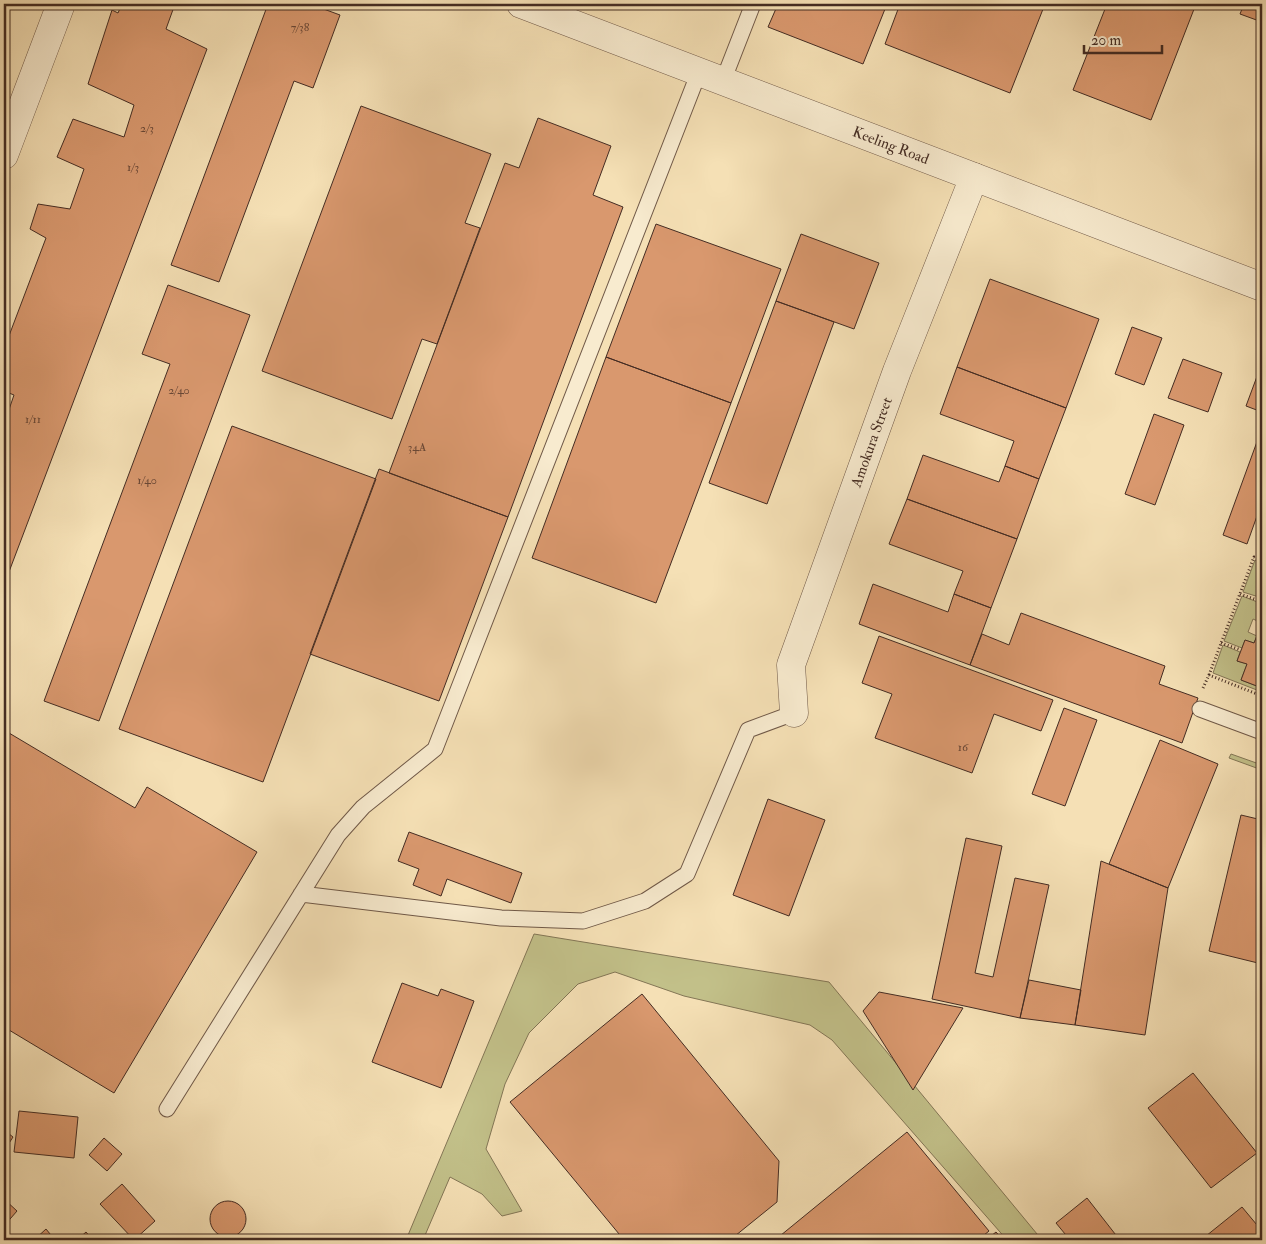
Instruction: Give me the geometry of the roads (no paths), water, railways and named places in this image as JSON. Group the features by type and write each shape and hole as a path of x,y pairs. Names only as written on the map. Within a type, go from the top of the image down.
{"street":[{"path":"4,156 61,4"},
{"name":"Keeling Road","path":"521,4 1262,287"},
{"name":"Amokura Street","path":"794,713 791,665 897,371 974,177"}],"lane":[{"path":"167,1109 338,835 363,807 435,749 711,76 753,4"},
{"path":"1200,709 1262,732"},
{"path":"301,894 501,918 583,921 645,901 687,874 748,730 794,713"}]}
